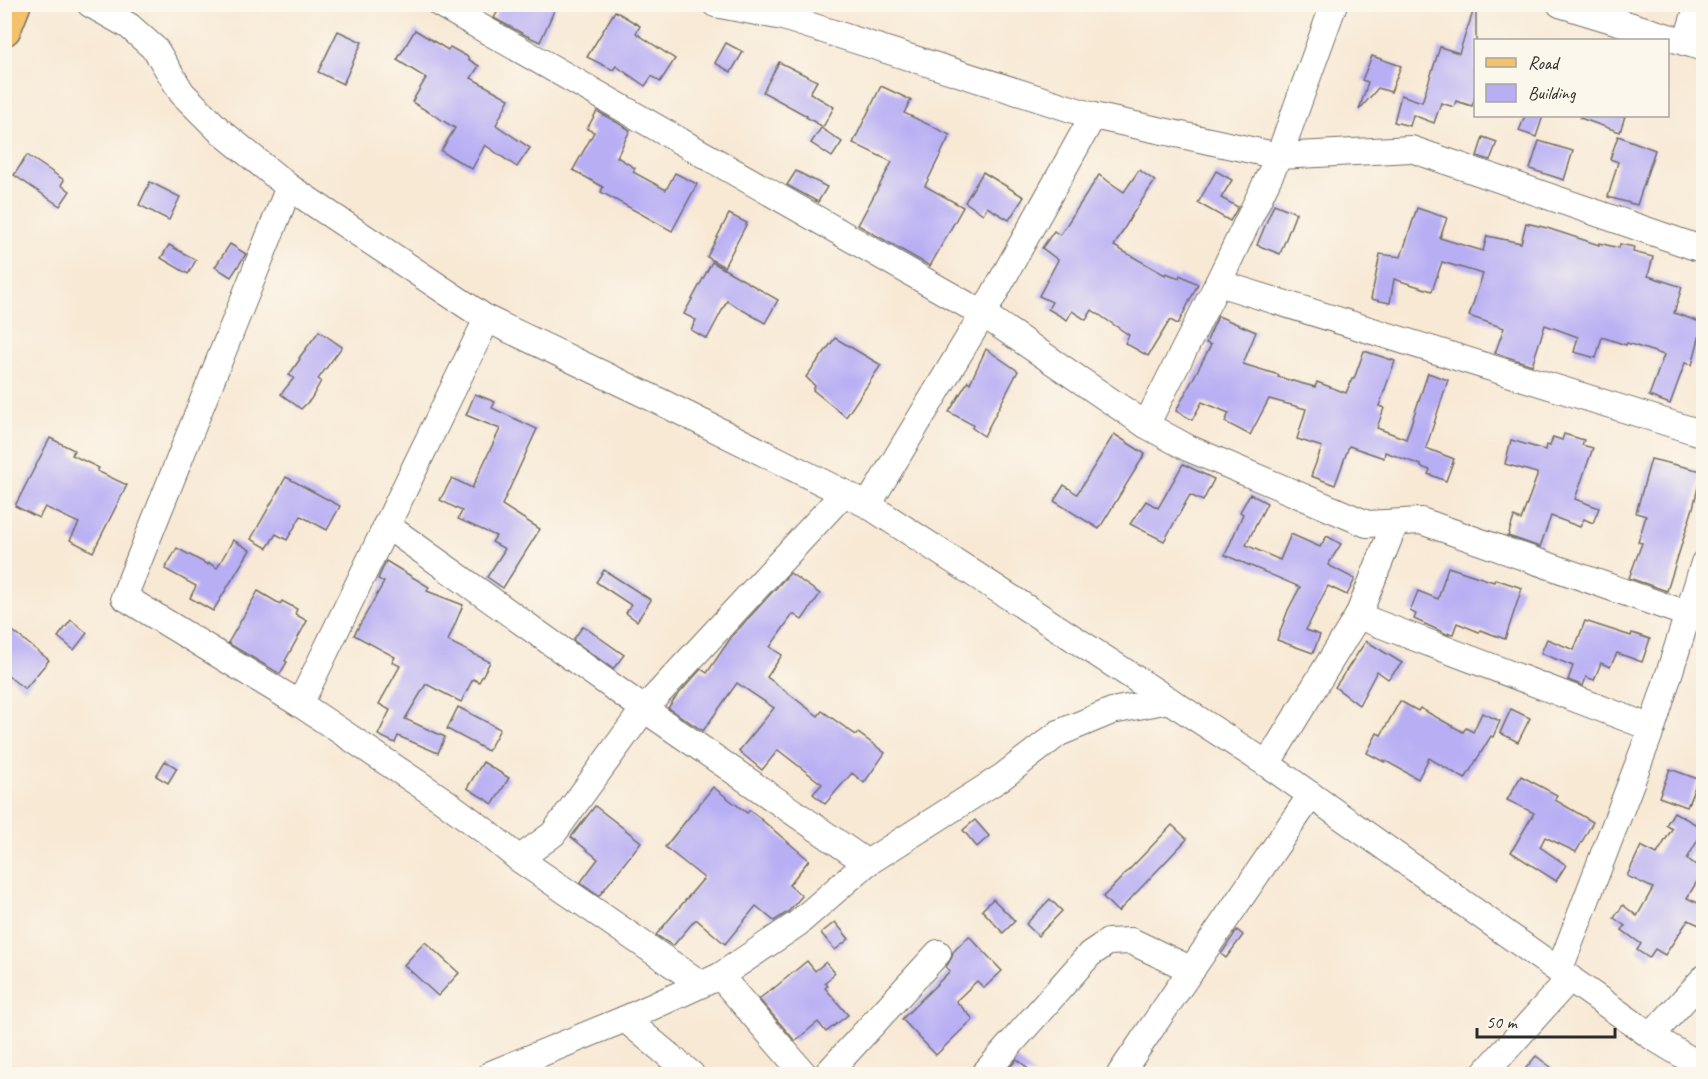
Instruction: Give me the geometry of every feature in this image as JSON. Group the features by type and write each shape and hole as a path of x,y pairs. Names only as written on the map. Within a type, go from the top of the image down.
{"main road":[{"path":"4,29 14,4"}],"street":[{"path":"90,4 129,26 156,50 182,93 219,130 290,187 486,319 661,402 868,505 1267,765 1651,1036 1704,1068"},
{"path":"440,4 983,314 1146,425 1188,448 1367,524 1422,521 1687,614"},
{"path":"715,4 783,17 1093,116 1279,156 1411,149 1704,250"},
{"path":"1146,425 1279,156 1334,4"},
{"path":"1560,4 1695,45 1698,4"},
{"path":"868,505 983,314 1093,116"},
{"path":"290,187 124,597 300,704 443,800 519,859 710,980 804,1074"},
{"path":"1218,283 1704,434"},
{"path":"300,704 486,319"},
{"path":"519,859 553,834 644,710 844,493"},
{"path":"1267,765 1358,616 1395,523"},
{"path":"386,525 644,710 867,863"},
{"path":"1484,1074 1565,974 1652,728 1704,563"},
{"path":"1358,616 1652,728"},
{"path":"497,1073 710,980 797,924 867,863 1002,777 1059,733 1112,711 1169,700"},
{"path":"1120,1074 1311,795"},
{"path":"984,1074 1089,954 1108,942 1131,941 1192,970"},
{"path":"827,1074 938,953"},
{"path":"1651,1036 1704,978"},
{"path":"625,1019 691,1074"}],"building":[{"path":"502,4 557,4 540,42 494,18"},
{"path":"615,11 640,26 636,33 675,59 660,82 652,76 645,86 616,66 613,70 587,57"},
{"path":"1473,12 1476,12 1472,106 1456,101 1454,107 1441,103 1434,123 1413,115 1410,126 1394,122 1401,95 1422,102 1440,47 1459,53"},
{"path":"415,30 448,50 450,47 468,57 479,66 471,78 509,99 496,125 530,148 517,167 485,145 472,169 441,151 455,128 412,102 426,78 397,60"},
{"path":"338,31 362,42 343,84 318,72"},
{"path":"726,43 743,52 731,72 715,63"},
{"path":"1372,56 1401,66 1391,92 1378,88 1359,110 1368,82 1362,80"},
{"path":"779,62 817,81 810,93 834,107 823,127 763,92"},
{"path":"881,86 911,100 904,113 950,135 925,186 963,207 930,266 858,225 892,162 853,143"},
{"path":"597,111 630,130 617,157 635,168 633,172 666,190 675,173 697,184 672,231 601,192 603,187 573,170 594,132 587,129"},
{"path":"1525,117 1543,117 1536,137 1519,131"},
{"path":"1580,117 1625,117 1620,132"},
{"path":"821,128 842,142 832,157 811,143"},
{"path":"1618,136 1655,150 1637,205 1608,197 1618,162 1610,159"},
{"path":"1483,137 1497,142 1490,160 1477,156"},
{"path":"1539,141 1573,151 1564,180 1530,169"},
{"path":"27,155 64,180 61,185 70,191 60,206 14,175"},
{"path":"1139,170 1155,181 1114,246 1165,275 1166,273 1179,278 1180,275 1198,284 1178,324 1170,320 1148,356 1125,343 1129,335 1092,310 1086,320 1072,311 1067,320 1048,309 1052,302 1039,296 1058,260 1042,248 1054,231 1060,235 1099,175 1124,192"},
{"path":"796,171 827,187 818,202 787,185"},
{"path":"1216,171 1232,180 1221,198 1238,207 1230,221 1198,203"},
{"path":"983,172 1024,197 1009,220 987,207 983,214 965,202"},
{"path":"150,182 180,197 169,220 139,205"},
{"path":"1274,204 1296,213 1280,254 1257,245"},
{"path":"1417,208 1447,218 1440,238 1483,251 1487,236 1521,243 1526,223 1599,245 1599,243 1619,248 1620,244 1634,247 1633,252 1653,257 1648,276 1682,287 1674,313 1703,323 1692,365 1685,363 1670,404 1649,396 1664,355 1627,343 1626,345 1602,337 1596,358 1574,352 1578,337 1545,325 1532,365 1495,353 1504,328 1469,316 1483,274 1442,262 1432,291 1394,279 1390,303 1371,299 1380,254 1401,257"},
{"path":"729,214 747,223 724,267 707,257"},
{"path":"230,244 246,254 231,277 215,267"},
{"path":"169,245 196,260 188,274 161,258"},
{"path":"712,262 778,300 765,323 727,301 707,339 691,330 696,320 684,314"},
{"path":"1218,316 1256,332 1243,364 1315,387 1317,382 1346,393 1354,379 1364,351 1395,361 1379,406 1384,408 1377,428 1406,439 1428,373 1448,380 1426,448 1454,459 1446,481 1428,474 1430,470 1421,465 1385,452 1384,458 1349,446 1335,485 1311,476 1322,447 1297,439 1306,409 1269,399 1250,435 1225,422 1229,413 1202,402 1192,420 1176,411 1211,345 1206,343"},
{"path":"319,331 342,347 318,379 321,381 311,399 301,409 281,394 294,378 289,375 299,358"},
{"path":"835,338 881,365 846,417 813,390 815,386 806,377"},
{"path":"986,349 1018,371 984,436 972,428 973,425 949,412 968,381 970,383"},
{"path":"475,394 495,402 492,408 537,429 502,505 540,529 503,588 487,577 505,549 492,542 496,536 458,519 462,511 440,500 452,478 472,488 500,429 466,415"},
{"path":"1114,434 1145,454 1099,529 1054,501 1064,485 1077,494"},
{"path":"1564,434 1584,440 1582,445 1593,448 1575,499 1599,508 1593,523 1584,519 1580,527 1551,516 1540,547 1508,536 1514,517 1521,520 1537,476 1537,473 1505,464 1511,440 1545,450 1546,445 1550,446 1553,437 1562,440"},
{"path":"50,438 74,450 72,455 99,468 97,471 127,485 93,552 70,540 79,523 45,507 39,518 15,506"},
{"path":"1651,459 1702,471 1667,591 1629,578 1642,543 1638,542 1646,516 1636,513"},
{"path":"1183,464 1214,479 1203,501 1190,495 1164,541 1130,524 1146,501 1158,508"},
{"path":"286,477 340,506 327,530 301,516 287,540 276,534 267,548 251,539"},
{"path":"1250,494 1267,503 1246,545 1280,560 1291,534 1320,547 1327,536 1341,544 1328,565 1355,579 1347,595 1328,586 1306,630 1320,635 1313,653 1277,640 1288,610 1300,587 1225,555 1243,514 1240,512"},
{"path":"233,540 250,550 213,611 190,598 196,586 165,569 177,548 217,568"},
{"path":"386,561 429,587 427,591 463,605 448,641 490,662 479,682 473,679 461,702 426,684 405,719 445,737 438,753 398,736 395,743 378,735 390,710 379,704 400,666 392,662 395,657 354,635 384,582 378,579"},
{"path":"1448,567 1494,582 1495,579 1522,588 1505,639 1457,623 1453,634 1449,633 1449,635 1414,619 1416,614 1410,611 1418,591 1438,599"},
{"path":"604,570 651,600 637,621 626,613 631,605 596,582"},
{"path":"790,573 820,594 802,620 793,614 770,647 782,655 767,677 818,716 822,711 885,753 864,783 852,773 825,804 813,794 822,784 778,750 762,770 739,751 774,708 737,683 703,731 668,708 701,669 707,673 732,636"},
{"path":"258,591 280,604 282,601 297,609 295,614 307,621 280,674 228,643"},
{"path":"71,620 87,633 74,650 58,637"},
{"path":"1585,621 1631,636 1632,633 1650,639 1642,662 1617,653 1610,667 1601,663 1594,680 1586,677 1583,686 1568,680 1573,666 1541,653 1547,639 1574,650"},
{"path":"4,624 49,660 25,689 4,673"},
{"path":"583,626 624,655 613,669 573,640"},
{"path":"1366,641 1402,663 1388,679 1377,671 1359,705 1335,687"},
{"path":"1400,701 1418,711 1420,708 1463,732 1466,728 1473,732 1482,713 1500,721 1493,737 1491,736 1465,779 1429,758 1418,779 1367,753 1377,733 1381,735"},
{"path":"458,707 500,729 488,751 447,729"},
{"path":"1511,709 1530,718 1518,742 1500,733"},
{"path":"165,761 177,768 168,783 156,776"},
{"path":"483,762 509,778 493,804 467,788"},
{"path":"1670,769 1698,779 1687,807 1659,797"},
{"path":"1521,776 1557,795 1555,800 1593,822 1576,852 1545,837 1540,847 1566,865 1556,881 1511,852 1534,813 1507,800"},
{"path":"713,787 747,813 750,810 809,860 789,885 802,896 788,912 774,921 756,906 725,944 695,920 673,946 656,935 704,878 665,847"},
{"path":"595,806 641,842 599,896 580,883 598,859 571,837"},
{"path":"1674,812 1704,829 1687,859 1704,870 1687,898 1704,906 1704,927 1688,920 1665,955 1655,949 1649,958 1637,950 1641,944 1622,930 1625,926 1614,918 1623,905 1637,916 1653,888 1627,876 1641,846 1657,854 1672,829 1666,825"},
{"path":"975,820 989,836 977,847 963,830"},
{"path":"1172,825 1187,839 1118,912 1103,897"},
{"path":"993,899 1015,921 1003,933 982,910"},
{"path":"1050,899 1062,911 1038,936 1026,924"},
{"path":"835,922 849,939 835,950 821,933"},
{"path":"1237,930 1243,935 1226,958 1221,954"},
{"path":"969,936 1002,971 984,988 977,981 956,1001 973,1019 936,1055 902,1019 950,971 946,967 953,952"},
{"path":"425,942 459,973 438,996 404,965"},
{"path":"807,961 815,971 826,962 835,973 825,983 828,986 825,988 848,1015 826,1032 818,1022 795,1041 759,999"},
{"path":"1536,1056 1560,1074 1521,1074"},
{"path":"1017,1059 1034,1074 1004,1074"}]}
